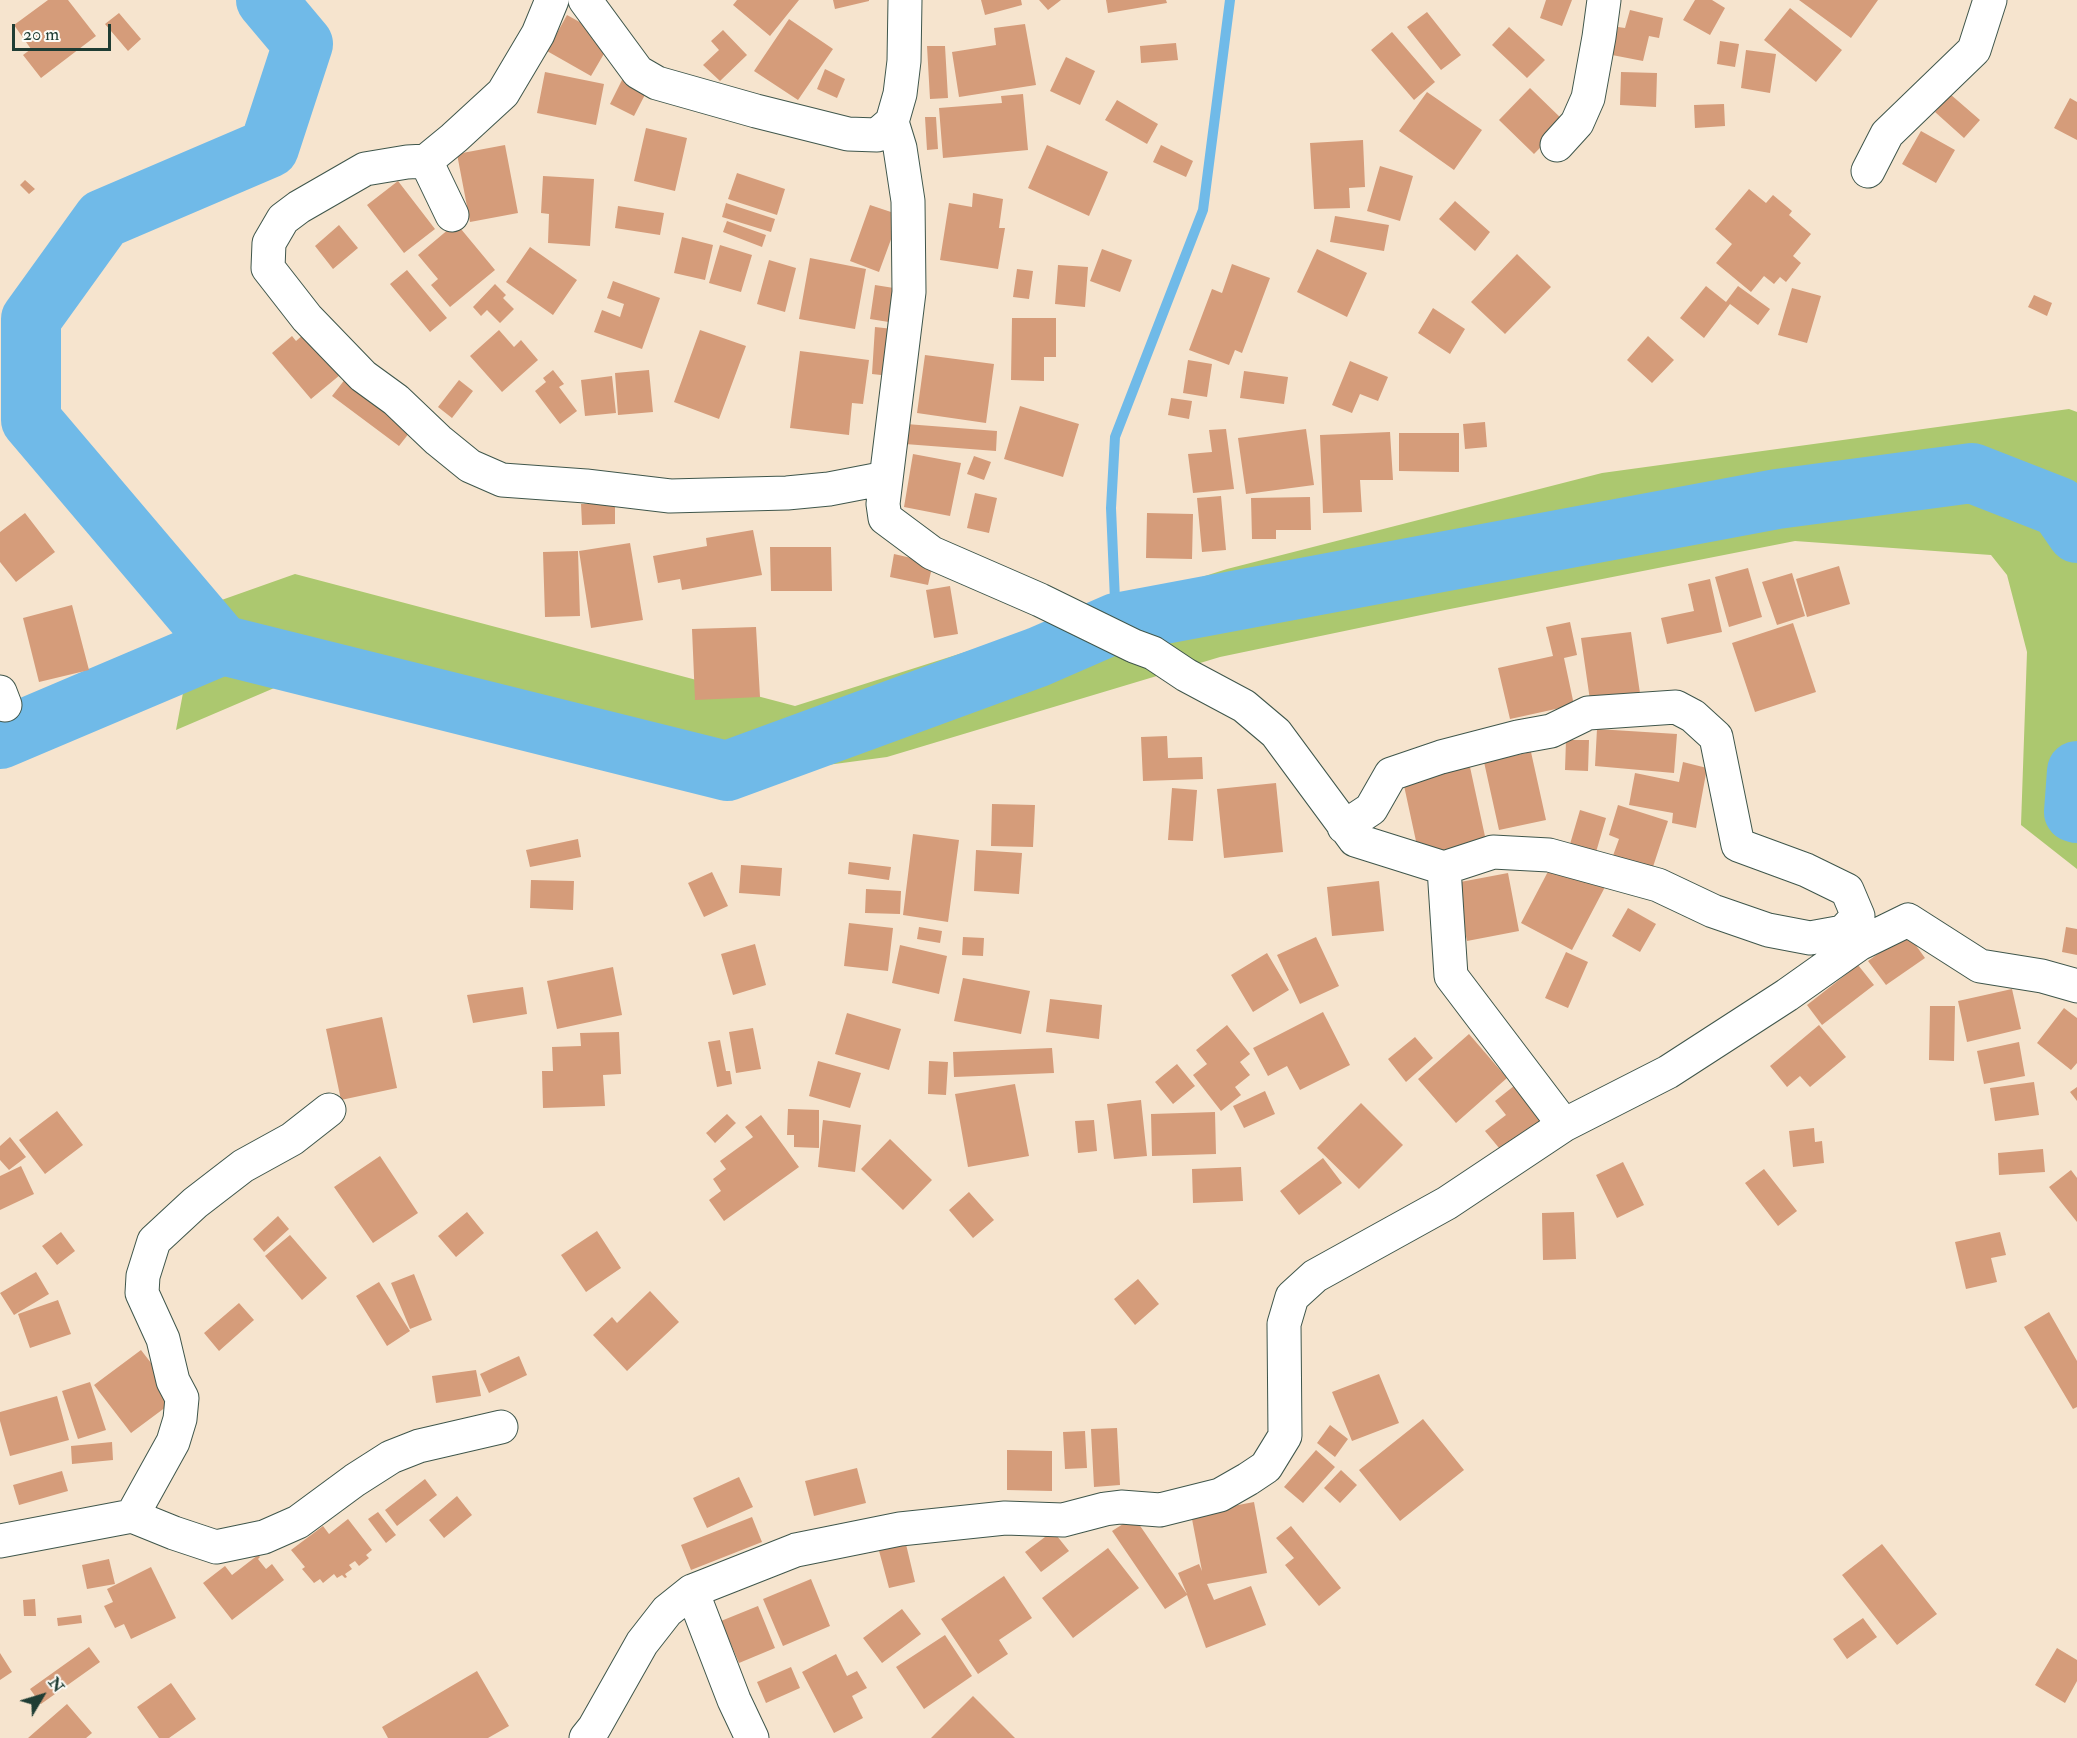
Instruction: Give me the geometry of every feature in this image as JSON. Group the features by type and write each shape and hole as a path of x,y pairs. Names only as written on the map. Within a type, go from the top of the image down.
{"street":[{"path":"552,0 538,34 503,93 426,161 366,169 299,207 283,219 269,243 268,268 307,318 363,376 396,400 438,440 470,466 502,480 586,486 670,496 798,492 829,489 886,478"},
{"path":"585,0 638,72 657,83 848,134 877,135 892,122"},
{"path":"905,0 904,61 900,94 892,122 900,148 908,201 909,292 883,504 885,518 932,553 1153,653 1186,675 1244,705 1276,732 1344,827 1355,840 1444,868 1493,852 1550,855 1658,885 1713,911 1768,930 1810,938 1843,932 1858,915 1848,890 1806,870 1738,845 1716,737 1693,716 1676,706 1588,713 1551,731 1441,757 1391,774 1371,809 1344,827"},
{"path":"1557,145 1577,123 1588,98 1604,0"},
{"path":"1868,171 1887,134 1974,50 1990,0"},
{"path":"426,161 452,215"},
{"path":"1444,868 1451,976 1563,1125"},
{"path":"586,1738 594,1728 642,1643 667,1611 692,1591 796,1550 900,1529 1005,1518 1063,1520 1121,1507 1160,1510 1220,1496 1266,1467 1285,1436 1284,1324 1292,1297 1315,1275 1447,1203 1563,1125 1668,1071 1787,995 1859,944 1908,920 1980,966 2042,976 2077,986"},
{"path":"132,1516 173,1442 180,1419 182,1398 173,1381 163,1339 142,1293 143,1276 154,1241 195,1203 243,1166 292,1139 329,1110"},
{"path":"0,1541 132,1516 216,1547 264,1537 297,1522 355,1480 392,1457 419,1446 501,1427"},
{"path":"692,1591 734,1700 752,1738"}],"green space":[{"path":"2069,409 2077,412 2077,869 2021,825 2027,652 2007,575 1991,555 1795,541 1220,657 887,757 678,785 300,677 176,730 199,608 295,574 795,706 1227,569 1602,473"}],"building":[{"path":"48,0 68,0 96,36 41,78 23,55 31,49 14,25"},
{"path":"737,0 799,0 770,36 733,5"},
{"path":"833,0 869,0 869,1 835,9"},
{"path":"981,0 1021,0 1022,5 985,15"},
{"path":"1039,0 1061,0 1048,10"},
{"path":"1106,0 1166,0 1167,3 1108,13"},
{"path":"1546,0 1572,0 1562,26 1540,18"},
{"path":"1695,0 1712,0 1725,8 1710,35 1683,20"},
{"path":"1799,0 1878,0 1851,38"},
{"path":"1790,8 1842,50 1816,82 1764,40"},
{"path":"1630,10 1663,18 1659,38 1649,36 1643,61 1612,55 1618,27 1625,28"},
{"path":"1427,12 1461,55 1441,70 1407,27"},
{"path":"119,13 141,39 128,51 105,24"},
{"path":"567,15 612,40 591,76 547,51"},
{"path":"789,19 833,49 798,100 754,71"},
{"path":"1025,24 1036,85 959,97 952,52 996,45 994,28"},
{"path":"1509,27 1545,60 1527,78 1492,45"},
{"path":"723,30 747,55 720,81 703,65 719,50 711,41"},
{"path":"1392,32 1435,82 1414,100 1371,50"},
{"path":"1720,41 1739,44 1735,67 1717,64"},
{"path":"1176,43 1178,60 1141,63 1140,46"},
{"path":"927,46 945,46 948,98 930,99"},
{"path":"1746,50 1776,54 1770,93 1741,88"},
{"path":"1066,57 1095,71 1080,105 1050,91"},
{"path":"825,69 845,79 837,98 817,89"},
{"path":"545,72 604,84 596,125 537,113"},
{"path":"626,72 650,85 634,116 610,104"},
{"path":"1621,72 1657,73 1656,107 1620,105"},
{"path":"1530,88 1565,122 1534,154 1499,120"},
{"path":"1427,92 1482,130 1454,170 1399,131"},
{"path":"1023,94 1028,150 943,158 939,108 1002,103 1001,96"},
{"path":"1950,94 1980,120 1964,138 1935,112"},
{"path":"2070,98 2077,102 2077,140 2054,128"},
{"path":"1117,100 1158,124 1147,144 1105,120"},
{"path":"1724,104 1725,126 1695,128 1694,105"},
{"path":"925,117 936,117 938,149 927,150"},
{"path":"646,128 687,138 675,191 634,181"},
{"path":"1921,131 1955,150 1936,183 1902,164"},
{"path":"1363,140 1365,187 1349,188 1350,208 1314,209 1310,143"},
{"path":"505,145 518,213 470,222 457,154"},
{"path":"1047,145 1108,172 1089,216 1028,188"},
{"path":"1161,145 1193,161 1186,177 1153,162"},
{"path":"1380,166 1413,176 1400,221 1367,211"},
{"path":"737,173 785,189 777,215 728,199"},
{"path":"543,176 594,179 590,246 548,243 549,214 541,213"},
{"path":"25,180 35,189 29,194 20,185"},
{"path":"398,181 435,229 404,253 367,205"},
{"path":"1749,189 1766,203 1773,195 1792,211 1789,215 1811,234 1793,256 1801,263 1786,282 1780,277 1774,284 1764,276 1751,292 1716,263 1732,244 1715,229"},
{"path":"973,193 1003,199 999,228 1005,228 998,269 940,260 949,203 972,207"},
{"path":"1455,201 1490,232 1475,251 1439,219"},
{"path":"726,203 775,219 771,232 722,217"},
{"path":"870,205 900,215 879,272 850,261"},
{"path":"618,206 664,213 660,235 615,228"},
{"path":"1335,216 1389,225 1384,251 1330,242"},
{"path":"727,221 766,235 762,247 723,232"},
{"path":"456,223 495,270 450,307 431,285 438,279 418,255"},
{"path":"339,225 358,248 333,269 315,246"},
{"path":"682,237 713,245 705,280 674,273"},
{"path":"720,245 752,255 741,292 709,283"},
{"path":"530,247 577,280 553,315 506,282"},
{"path":"1102,249 1132,260 1120,292 1090,281"},
{"path":"1317,249 1367,273 1347,317 1297,292"},
{"path":"1517,254 1551,287 1505,334 1471,302"},
{"path":"810,258 866,269 855,329 799,319"},
{"path":"769,260 796,268 785,312 757,304"},
{"path":"1232,264 1270,278 1242,353 1235,350 1229,365 1189,350 1212,289 1222,293"},
{"path":"1058,265 1088,267 1085,307 1055,304"},
{"path":"1017,269 1033,271 1029,299 1013,297"},
{"path":"407,270 447,318 430,332 390,284"},
{"path":"613,281 660,298 642,349 594,332 602,310 620,317 624,304 607,298"},
{"path":"495,284 506,295 503,298 514,309 500,323 487,310 481,316 473,307"},
{"path":"875,285 900,289 895,323 870,319"},
{"path":"1706,286 1726,302 1738,286 1770,309 1758,325 1730,304 1704,338 1680,318"},
{"path":"1792,288 1821,296 1807,343 1778,335"},
{"path":"2034,295 2052,303 2047,316 2028,307"},
{"path":"1433,308 1465,329 1450,354 1418,333"},
{"path":"1012,318 1056,318 1056,357 1044,357 1044,381 1011,380"},
{"path":"875,327 893,329 890,376 872,374"},
{"path":"311,328 346,370 311,399 272,353 292,336 296,341"},
{"path":"499,330 514,347 521,340 538,360 502,392 470,356"},
{"path":"700,330 746,346 719,419 674,402"},
{"path":"1648,336 1674,360 1652,383 1627,360"},
{"path":"800,351 869,360 863,404 852,403 849,435 790,428"},
{"path":"925,355 994,364 986,423 917,413"},
{"path":"1188,360 1212,364 1207,397 1183,393"},
{"path":"1350,361 1388,377 1378,401 1360,394 1352,413 1332,405"},
{"path":"553,370 564,384 559,387 577,411 560,424 535,391 546,382 543,378"},
{"path":"649,370 653,412 618,415 615,373"},
{"path":"1244,371 1288,377 1284,404 1240,398"},
{"path":"612,376 616,413 585,416 581,380"},
{"path":"346,378 413,428 399,446 332,396"},
{"path":"459,380 473,391 452,418 438,407"},
{"path":"1171,398 1192,401 1189,419 1168,415"},
{"path":"1020,406 1079,424 1063,477 1004,459"},
{"path":"1485,422 1487,447 1465,449 1463,424"},
{"path":"906,424 997,431 996,451 905,444"},
{"path":"1226,429 1234,489 1193,493 1188,454 1212,452 1209,430"},
{"path":"1306,429 1314,485 1246,494 1238,438"},
{"path":"1390,432 1393,480 1360,480 1362,512 1323,513 1320,435"},
{"path":"1399,433 1459,433 1459,472 1399,471"},
{"path":"913,454 961,463 950,516 904,507"},
{"path":"974,456 991,462 984,480 967,474"},
{"path":"975,493 997,498 989,533 967,528"},
{"path":"1221,496 1226,550 1202,552 1197,498"},
{"path":"1310,497 1311,530 1276,530 1276,539 1252,539 1251,498"},
{"path":"615,503 615,524 582,525 581,504"},
{"path":"25,513 55,552 16,582 0,562 0,532"},
{"path":"1147,513 1193,514 1192,559 1146,558"},
{"path":"753,530 762,575 682,590 680,579 658,583 653,556 707,546 706,538"},
{"path":"630,543 643,620 591,628 579,551"},
{"path":"770,547 831,547 832,591 771,591"},
{"path":"578,551 580,616 545,617 543,552"},
{"path":"894,554 933,563 928,585 890,577"},
{"path":"1839,566 1850,604 1807,617 1796,579"},
{"path":"1748,568 1762,617 1729,627 1715,577"},
{"path":"1792,573 1805,616 1777,625 1762,582"},
{"path":"1710,579 1722,632 1667,644 1661,618 1694,611 1688,584"},
{"path":"950,586 958,634 934,638 926,590"},
{"path":"72,605 89,670 39,682 23,618"},
{"path":"1570,622 1577,655 1564,658 1574,705 1510,719 1498,668 1553,656 1546,627"},
{"path":"1793,623 1816,692 1755,712 1732,643"},
{"path":"756,627 760,697 695,700 692,629"},
{"path":"1631,632 1641,700 1591,707 1581,638"},
{"path":"1597,729 1677,734 1674,773 1595,766"},
{"path":"1167,736 1168,758 1202,757 1203,779 1143,781 1141,737"},
{"path":"1566,740 1589,740 1588,771 1565,770"},
{"path":"1531,752 1546,820 1499,830 1484,762"},
{"path":"1683,762 1707,768 1696,828 1672,823 1673,813 1629,805 1635,773 1679,782"},
{"path":"1470,767 1486,841 1419,855 1403,781"},
{"path":"1276,783 1283,852 1224,858 1217,789"},
{"path":"1172,788 1197,790 1193,841 1168,840"},
{"path":"992,804 1035,805 1033,847 991,846"},
{"path":"1618,805 1668,821 1650,876 1610,864 1619,839 1609,835"},
{"path":"1580,810 1606,818 1594,859 1568,851"},
{"path":"913,834 959,840 948,922 903,915"},
{"path":"578,839 581,857 530,867 526,850"},
{"path":"976,850 1022,853 1019,894 974,891"},
{"path":"1554,860 1605,887 1572,950 1521,923"},
{"path":"849,862 891,867 889,880 848,874"},
{"path":"741,865 782,868 780,896 739,893"},
{"path":"712,872 728,906 704,917 688,883"},
{"path":"1508,873 1519,931 1467,941 1455,883"},
{"path":"531,880 574,881 573,910 530,908"},
{"path":"1379,881 1384,931 1332,936 1327,887"},
{"path":"866,889 901,891 900,914 865,913"},
{"path":"1628,908 1656,924 1640,952 1612,936"},
{"path":"849,923 893,928 888,971 844,966"},
{"path":"919,927 942,931 940,943 917,939"},
{"path":"2066,927 2077,929 2077,955 2062,952"},
{"path":"1907,933 1925,958 1886,985 1868,961"},
{"path":"963,937 984,938 983,956 962,955"},
{"path":"1316,937 1339,986 1300,1004 1277,955"},
{"path":"755,944 766,985 733,995 721,954"},
{"path":"900,945 947,956 939,994 892,983"},
{"path":"1566,952 1588,962 1568,1008 1545,998"},
{"path":"1267,953 1289,990 1253,1012 1231,975"},
{"path":"1858,965 1874,985 1822,1025 1807,1005"},
{"path":"613,967 622,1015 557,1029 547,981"},
{"path":"963,978 1030,991 1021,1034 954,1021"},
{"path":"523,987 527,1014 473,1023 467,995"},
{"path":"2012,989 2021,1029 1967,1042 1958,1001"},
{"path":"1050,999 1102,1005 1099,1039 1046,1032"},
{"path":"1930,1006 1955,1006 1954,1061 1929,1060"},
{"path":"2064,1008 2077,1018 2077,1063 2071,1070 2037,1043"},
{"path":"1323,1012 1350,1065 1300,1090 1287,1066 1268,1076 1253,1048"},
{"path":"847,1013 901,1029 889,1070 835,1054"},
{"path":"382,1017 397,1088 341,1100 326,1029"},
{"path":"1227,1025 1250,1054 1240,1062 1250,1075 1235,1087 1241,1095 1221,1111 1193,1075 1207,1064 1196,1050"},
{"path":"1819,1025 1846,1057 1810,1087 1800,1076 1787,1087 1770,1066"},
{"path":"753,1028 761,1069 736,1073 729,1032"},
{"path":"619,1032 621,1074 603,1075 605,1106 543,1108 542,1071 553,1071 552,1047 581,1046 580,1033"},
{"path":"1469,1034 1507,1078 1456,1123 1418,1079"},
{"path":"1415,1037 1433,1058 1406,1082 1388,1059"},
{"path":"720,1040 726,1071 730,1071 732,1084 717,1087 708,1042"},
{"path":"2019,1042 2025,1076 1984,1084 1977,1051"},
{"path":"1052,1048 1054,1073 954,1077 953,1052"},
{"path":"818,1061 861,1073 850,1108 809,1096"},
{"path":"929,1061 948,1062 946,1095 928,1094"},
{"path":"1177,1064 1195,1086 1173,1104 1155,1082"},
{"path":"1519,1082 1548,1119 1504,1154 1485,1131 1506,1115 1495,1101"},
{"path":"2034,1082 2039,1115 1995,1121 1990,1088"},
{"path":"1015,1084 1029,1156 968,1167 955,1094"},
{"path":"2077,1087 2077,1101 2070,1092"},
{"path":"1265,1091 1275,1114 1244,1128 1233,1106"},
{"path":"1141,1100 1147,1156 1114,1159 1107,1104"},
{"path":"1361,1103 1403,1145 1359,1189 1317,1148"},
{"path":"788,1109 819,1110 819,1148 794,1147 794,1135 787,1135"},
{"path":"57,1111 83,1145 45,1174 19,1140"},
{"path":"1215,1112 1216,1154 1152,1156 1151,1114"},
{"path":"727,1114 736,1123 715,1143 706,1133"},
{"path":"761,1115 799,1167 724,1221 709,1200 721,1191 713,1179 726,1169 720,1161 753,1137 745,1127"},
{"path":"823,1120 861,1125 855,1172 818,1167"},
{"path":"1094,1120 1097,1151 1078,1153 1075,1121"},
{"path":"1814,1128 1815,1142 1822,1141 1824,1163 1793,1167 1789,1131"},
{"path":"10,1137 26,1157 9,1170 0,1160 0,1146"},
{"path":"890,1139 932,1180 903,1210 861,1169"},
{"path":"2043,1149 2045,1172 1999,1175 1998,1153"},
{"path":"380,1156 418,1213 373,1243 334,1187"},
{"path":"1323,1158 1342,1183 1299,1215 1280,1191"},
{"path":"1623,1162 1644,1205 1617,1218 1596,1175"},
{"path":"21,1166 34,1194 0,1210 0,1176"},
{"path":"1241,1167 1243,1201 1193,1203 1192,1169"},
{"path":"1764,1169 1797,1211 1778,1226 1745,1183"},
{"path":"2071,1170 2077,1178 2077,1222 2049,1187"},
{"path":"969,1192 994,1220 973,1238 949,1210"},
{"path":"467,1212 484,1233 456,1257 438,1236"},
{"path":"1574,1212 1576,1259 1543,1260 1542,1213"},
{"path":"278,1216 289,1229 264,1252 253,1239"},
{"path":"597,1231 621,1268 586,1292 561,1255"},
{"path":"61,1232 75,1251 57,1265 42,1246"},
{"path":"2000,1232 2006,1255 1991,1258 1997,1282 1966,1289 1955,1242"},
{"path":"290,1235 327,1278 302,1300 265,1256"},
{"path":"36,1272 49,1294 14,1315 0,1293"},
{"path":"414,1274 432,1320 410,1329 391,1283"},
{"path":"1138,1279 1159,1304 1135,1325 1114,1299"},
{"path":"379,1282 410,1331 387,1346 356,1296"},
{"path":"650,1291 679,1322 627,1371 593,1335 612,1317 617,1323"},
{"path":"58,1300 71,1334 30,1348 18,1314"},
{"path":"239,1303 254,1320 219,1351 204,1333"},
{"path":"2049,1312 2077,1361 2077,1407 2073,1409 2024,1327"},
{"path":"141,1350 178,1398 131,1433 94,1385"},
{"path":"519,1356 527,1375 489,1393 480,1374"},
{"path":"476,1370 481,1396 436,1403 432,1376"},
{"path":"1379,1374 1399,1423 1352,1441 1332,1392"},
{"path":"90,1382 106,1430 78,1439 62,1391"},
{"path":"57,1396 69,1440 10,1456 0,1421 0,1412"},
{"path":"1423,1419 1464,1470 1400,1521 1359,1470"},
{"path":"1330,1425 1348,1439 1335,1457 1317,1443"},
{"path":"1117,1428 1120,1485 1094,1487 1091,1429"},
{"path":"1085,1431 1087,1468 1065,1469 1063,1432"},
{"path":"112,1442 113,1460 72,1464 71,1446"},
{"path":"1007,1450 1052,1451 1052,1491 1007,1490"},
{"path":"1316,1450 1335,1467 1303,1503 1284,1487"},
{"path":"857,1468 866,1503 814,1516 805,1481"},
{"path":"1341,1470 1357,1485 1340,1503 1324,1488"},
{"path":"62,1471 68,1491 19,1505 13,1485"},
{"path":"739,1477 753,1507 707,1528 693,1498"},
{"path":"425,1479 437,1495 397,1526 385,1510"},
{"path":"457,1496 472,1515 444,1538 429,1520"},
{"path":"1254,1502 1267,1573 1207,1584 1214,1600 1251,1586 1266,1625 1206,1648 1187,1595 1165,1609 1112,1531 1134,1517 1187,1594 1178,1573 1199,1564 1202,1571 1191,1514"},
{"path":"378,1512 396,1535 386,1543 368,1519"},
{"path":"752,1517 762,1542 691,1570 681,1545"},
{"path":"348,1519 372,1550 366,1555 369,1558 359,1566 355,1561 349,1565 352,1569 345,1574 347,1577 345,1578 342,1575 337,1578 334,1574 323,1583 320,1579 314,1583 302,1569 305,1567 291,1550 323,1526 329,1534"},
{"path":"1291,1526 1341,1588 1319,1606 1285,1565 1294,1558 1276,1538"},
{"path":"1053,1531 1069,1551 1041,1572 1025,1552"},
{"path":"905,1540 915,1582 889,1588 878,1547"},
{"path":"1882,1544 1937,1614 1897,1645 1842,1575"},
{"path":"1108,1548 1139,1588 1073,1638 1042,1598"},
{"path":"258,1555 260,1557 258,1559 266,1569 272,1564 284,1580 232,1620 203,1583 225,1566 232,1575"},
{"path":"109,1559 115,1584 87,1589 82,1565"},
{"path":"151,1567 176,1618 131,1639 124,1624 115,1628 104,1606 113,1602 107,1589"},
{"path":"1004,1576 1032,1618 999,1640 1008,1654 978,1674 941,1619"},
{"path":"811,1579 830,1626 783,1646 763,1599"},
{"path":"35,1599 36,1616 24,1616 23,1600"},
{"path":"758,1606 775,1648 739,1663 721,1621"},
{"path":"902,1609 921,1634 882,1663 863,1638"},
{"path":"81,1615 82,1623 58,1626 57,1618"},
{"path":"1863,1618 1877,1637 1847,1659 1833,1639"},
{"path":"945,1635 972,1676 924,1709 896,1667"},
{"path":"89,1647 100,1662 41,1704 30,1689"},
{"path":"2057,1648 2077,1660 2077,1681 2065,1703 2035,1685"},
{"path":"0,1653 12,1672 0,1680"},
{"path":"836,1654 847,1676 857,1671 867,1688 852,1696 863,1718 834,1733 802,1672"},
{"path":"791,1667 800,1688 766,1703 757,1682"},
{"path":"477,1671 509,1726 488,1738 388,1738 382,1727"},
{"path":"171,1683 196,1719 169,1738 159,1738 137,1707"},
{"path":"973,1696 1015,1738 931,1738"},
{"path":"67,1704 92,1733 86,1738 28,1738"}],"waterway":[{"path":"222,645 31,420 31,319 103,219 269,148 303,44 266,0"},
{"path":"1116,623 1111,508 1115,437 1203,210 1230,0"},
{"path":"0,739 222,645 727,771 1038,657 1116,623 1777,499 1972,473 2059,507 2077,533"},
{"path":"2077,771 2074,812 2077,813"}]}
